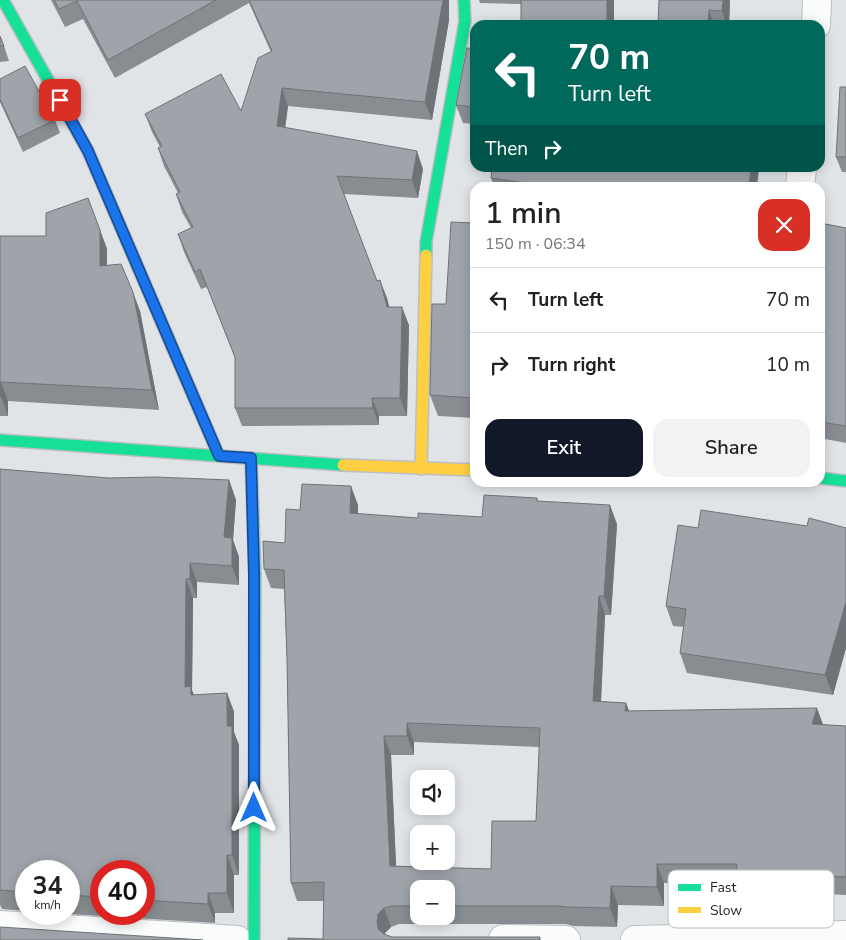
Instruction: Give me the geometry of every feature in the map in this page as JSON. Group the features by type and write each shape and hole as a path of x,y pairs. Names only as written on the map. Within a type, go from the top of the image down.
{"street":[{"path":"4,0 88,151 219,456"},
{"path":"421,469 426,242 465,21 464,0"},
{"path":"816,20 817,0"},
{"path":"0,440 421,469 470,470"},
{"path":"251,458 254,574 254,940"},
{"path":"825,479 846,481"},
{"path":"0,925 237,940"},
{"path":"635,940 846,935"},
{"path":"474,939 566,940"}],"building":[{"path":"54,0 216,0 108,60 77,1 59,9"},
{"path":"249,0 443,0 425,102 282,88 277,126 417,151 412,180 337,176 377,281 380,280 387,307 402,307 400,398 372,398 373,408 235,408 235,357 200,269 195,272 178,234 193,227 176,194 180,192 158,148 162,146 145,114 221,74 241,111 258,58 272,51"},
{"path":"521,0 607,0 607,20 521,20"},
{"path":"659,0 723,0 722,11 709,10 708,20 658,20"},
{"path":"0,36 4,46 0,46"},
{"path":"467,48 470,48 470,106 456,105"},
{"path":"25,66 55,120 18,138 0,99 0,79"},
{"path":"840,87 846,87 846,157 836,157"},
{"path":"492,172 751,172 749,182 519,182 491,178"},
{"path":"88,198 100,230 100,266 121,264 133,292 152,390 1,382 0,397 0,236 46,236 46,213"},
{"path":"451,222 470,223 470,398 430,395 432,304 446,304"},
{"path":"825,224 846,228 846,426 825,423"},
{"path":"0,469 108,478 156,477 229,480 224,537 232,538 232,566 190,563 190,579 186,579 185,687 191,686 191,695 227,693 227,726 232,726 232,855 227,855 227,893 208,893 208,904 155,901 155,860 90,860 90,896 80,896 80,860 15,860 15,891 0,890"},
{"path":"302,484 351,486 350,513 418,518 418,513 482,517 484,495 537,498 537,501 610,505 604,596 599,596 593,701 626,703 625,711 817,708 812,724 846,726 846,877 834,876 834,870 737,870 737,864 657,864 657,887 611,886 610,908 455,906 455,880 410,880 410,906 384,908 378,914 378,929 384,934 392,937 540,937 539,940 288,940 288,938 323,939 324,882 291,883 284,570 264,569 263,541 285,543 286,509 300,510","holes":["407,723 540,728 536,821 492,821 491,869 455,868 455,870 410,870 410,867 390,866 384,736 407,736"]},
{"path":"701,510 807,526 809,518 846,528 846,602 825,675 680,653 686,609 666,606 678,525 698,528"},
{"path":"0,927 203,940 0,940"}],"traffic: fast":[{"path":"3,0 88,151 219,456"},
{"path":"426,255 426,242 465,21 464,0"},
{"path":"0,440 343,465"},
{"path":"251,458 255,575 254,940"},
{"path":"825,479 846,481"}],"traffic: slow":[{"path":"421,469 426,255"},
{"path":"343,465 470,470"}],"route":[{"path":"60,100 88,151 219,456 251,458 254,574 254,808"}]}
